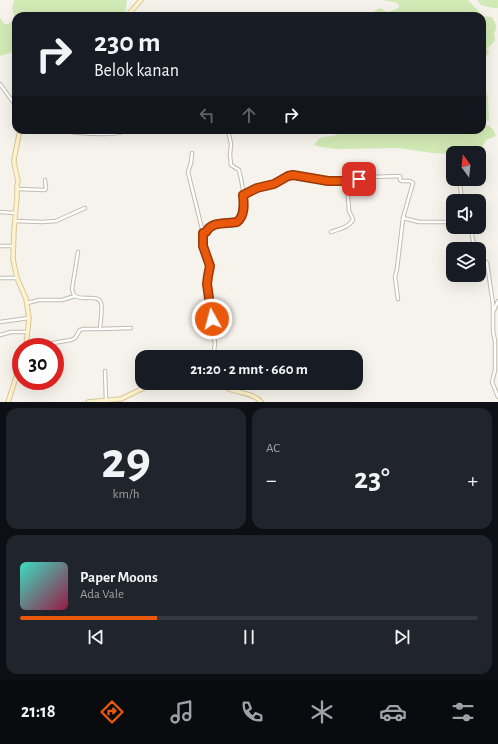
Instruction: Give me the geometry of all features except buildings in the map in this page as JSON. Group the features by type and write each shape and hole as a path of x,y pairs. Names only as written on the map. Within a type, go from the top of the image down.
{"street":[{"path":"130,12 141,0"},
{"path":"0,84 12,100"},
{"path":"19,134 14,159 18,179 13,259 29,318 28,338"},
{"path":"203,233 206,232 209,227 214,225 237,222 240,220 244,209 239,170 231,165 230,156 232,144 229,134"},
{"path":"192,153 188,172 203,233 203,246 210,266 207,284 215,344 214,350"},
{"path":"243,195 257,188 277,183 288,176 293,175 328,181 347,181 394,175 400,176 400,180 402,181 410,181 413,183 403,218 395,277 398,299"},
{"path":"17,189 45,190 45,180"},
{"path":"331,232 344,228 353,220 348,211 347,181"},
{"path":"15,221 56,221 85,208"},
{"path":"0,212 16,212"},
{"path":"403,218 419,222 446,222"},
{"path":"0,246 13,246"},
{"path":"76,296 74,295 72,289 78,252"},
{"path":"486,262 493,311 495,341 495,370 492,382 498,397"},
{"path":"0,278 17,278"},
{"path":"26,303 39,300 62,300 76,296 96,299 100,301 102,306 100,329"},
{"path":"493,311 498,301"},
{"path":"0,322 29,318"},
{"path":"64,341 72,340 80,330 84,329 131,328"},
{"path":"0,335 11,332 28,332"},
{"path":"105,371 106,401"},
{"path":"8,402 12,390"},
{"path":"89,402 122,398 139,390"},
{"path":"232,390 254,396 261,402"}],"green space":[{"path":"14,0 127,0 125,12 13,12 12,8"},
{"path":"383,0 468,0 479,12 387,12 397,9 399,5 397,3"},
{"path":"477,0 498,0 498,8 481,5"},
{"path":"380,8 387,12 373,12"},
{"path":"486,16 492,17 496,25 494,33 495,40 487,48 489,53 486,56"},
{"path":"0,18 5,24 12,21 12,52 0,56"},
{"path":"486,92 488,97 489,121 486,121"},
{"path":"486,126 490,126 493,129 496,136 486,140 483,146 446,146 446,154 399,148 337,149 314,145 319,139 338,134 486,134"}],"route":[{"path":"212,319 207,284 210,266 203,246 203,233 206,232 209,227 237,222 240,220 244,209 243,195 257,188 277,183 288,176 293,175 328,181 347,181 359,179"}]}
